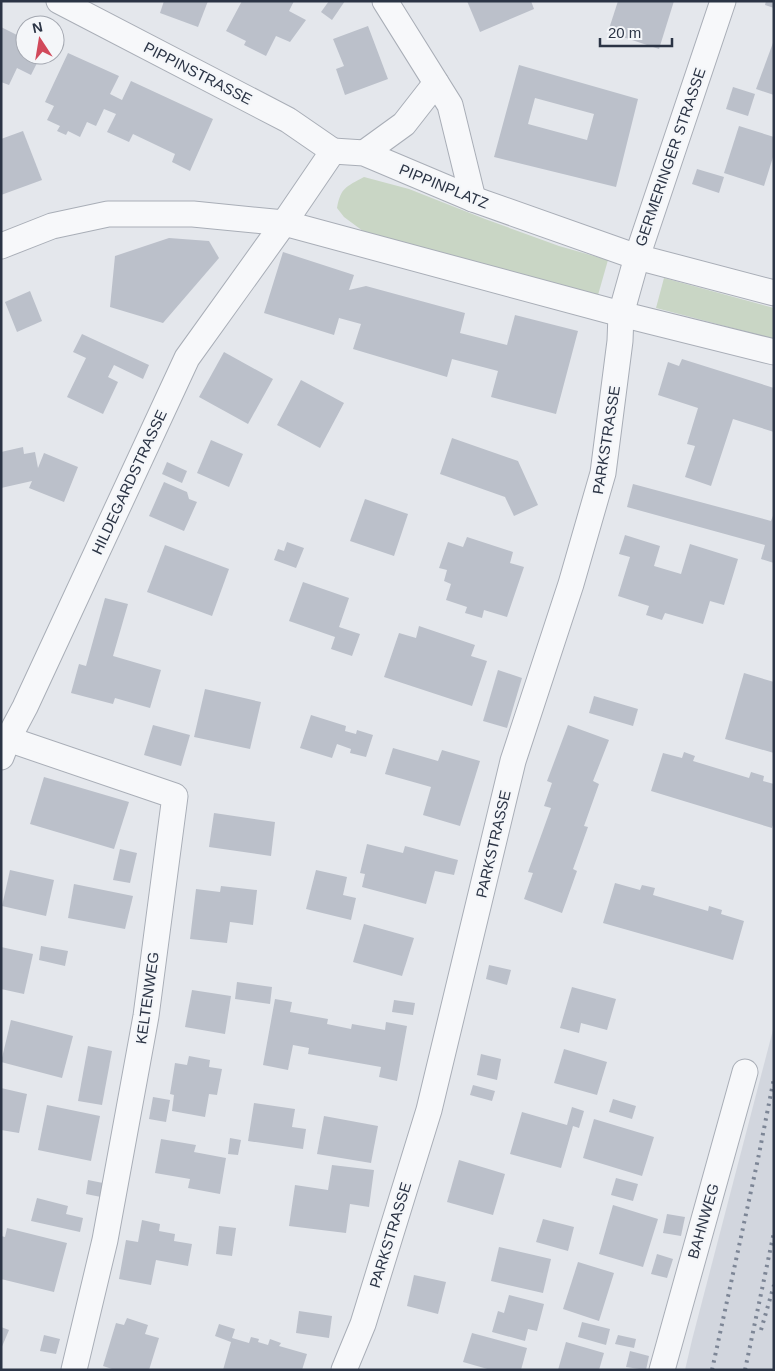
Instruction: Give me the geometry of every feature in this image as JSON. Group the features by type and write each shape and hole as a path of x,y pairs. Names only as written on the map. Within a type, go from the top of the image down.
{"street":[{"name":"PIPPINSTRASSE","path":"59,1 288,120 333,151"},
{"path":"385,1 450,105 473,199"},
{"name":"GERMERINGER STRASSE","path":"636,257 723,1"},
{"path":"364,153 404,124 436,83"},
{"name":"PIPPINPLATZ","path":"333,151 364,153 473,199 636,257 774,293"},
{"path":"284,223 333,151"},
{"path":"1,246 52,226 108,214 193,214 284,223 621,314 774,352"},
{"name":"HILDEGARDSTRASSE","path":"5,748 187,358 284,223"},
{"path":"621,314 636,257"},
{"name":"PARKSTRASSE","path":"344,1370 363,1324 429,1110 513,761 571,584 603,473 620,341 621,314"},
{"name":"KELTENWEG","path":"5,748 175,796 146,1016 105,1240 74,1370"},
{"name":"BAHNWEG","path":"662,1370 745,1072"}],"shaded area":[{"path":"774,1026 774,1370 685,1370 692,1340"}],"green space":[{"path":"364,177 409,189 559,246 608,260 598,295 367,234 344,217 337,208 340,196 345,188"},
{"path":"664,278 774,308 774,339 656,308"}],"building":[{"path":"164,1 208,1 198,27 160,13"},
{"path":"242,1 294,1 289,11 306,20 290,42 276,36 266,56 244,45 246,41 226,31"},
{"path":"329,1 345,1 332,20 321,12"},
{"path":"467,1 531,1 534,9 480,32"},
{"path":"618,1 674,1 659,49 608,32"},
{"path":"766,1 774,1 774,8 765,5"},
{"path":"368,26 388,79 345,95 336,69 344,66 333,39"},
{"path":"1,27 15,34 15,65 36,65 31,75 17,68 9,85 1,82"},
{"path":"774,40 774,95 756,89"},
{"path":"68,53 119,76 110,94 122,100 131,81 213,119 190,171 172,162 175,154 133,134 129,142 107,132 116,114 104,109 96,126 87,122 80,137 68,131 66,135 57,131 60,126 47,120 54,106 45,102 62,65 65,65"},
{"path":"519,65 638,99 616,187 494,157","holes":["535,98 594,114 587,140 528,124"]},
{"path":"733,87 755,94 748,116 726,109"},
{"path":"739,126 774,137 774,154 764,186 724,173"},
{"path":"23,131 42,180 1,195 1,139"},
{"path":"697,169 724,177 719,193 692,184"},
{"path":"169,238 209,241 219,258 163,323 110,307 115,256"},
{"path":"283,252 354,275 349,290 366,286 465,313 460,333 507,345 515,315 578,331 556,414 491,397 498,371 452,359 447,377 353,349 361,324 339,318 334,335 264,313"},
{"path":"30,291 42,321 17,332 5,302"},
{"path":"82,334 149,365 143,379 114,365 108,377 118,382 103,414 67,397 86,358 73,352"},
{"path":"224,352 273,379 248,424 199,397"},
{"path":"682,359 774,388 774,432 733,419 711,486 685,477 695,446 687,444 698,408 658,395 668,362 679,366"},
{"path":"301,380 344,403 320,448 277,425"},
{"path":"452,438 518,461 538,505 514,516 505,497 440,474"},
{"path":"211,440 243,454 229,487 197,473"},
{"path":"23,447 24,454 35,452 38,468 44,453 78,467 64,502 29,488 32,481 1,488 1,452"},
{"path":"167,462 187,471 182,483 162,474"},
{"path":"164,482 187,492 189,499 197,502 184,531 149,516"},
{"path":"633,484 771,521 774,513 774,563 761,559 765,545 627,507"},
{"path":"365,499 408,514 394,556 350,541"},
{"path":"625,535 660,546 654,566 681,574 690,544 738,559 724,605 710,601 703,624 665,613 662,620 646,615 649,606 618,596 630,557 619,554"},
{"path":"467,537 513,552 510,563 524,567 507,617 484,610 482,618 465,613 467,607 446,600 451,584 444,581 447,570 439,568 448,542 463,547"},
{"path":"287,542 304,548 296,568 274,560 278,549 284,551"},
{"path":"165,545 229,569 212,616 147,592"},
{"path":"303,582 349,598 339,627 360,634 352,656 331,649 335,637 289,621"},
{"path":"105,598 128,604 113,656 161,670 150,708 115,698 113,704 71,693 79,664 86,666"},
{"path":"419,626 475,645 471,656 487,661 472,706 384,677 399,633 416,638"},
{"path":"498,670 522,678 507,728 483,721"},
{"path":"744,673 774,682 774,753 725,739"},
{"path":"205,689 261,702 250,749 194,737"},
{"path":"594,696 638,709 633,726 589,713"},
{"path":"311,715 346,726 345,731 356,734 357,730 373,735 366,757 350,753 351,749 337,744 332,758 300,748"},
{"path":"153,725 190,735 181,766 144,755"},
{"path":"568,725 609,740 593,781 599,784 584,826 588,827 573,869 577,871 562,913 524,899 533,873 528,872 551,808 544,806 552,783 547,781"},
{"path":"393,748 438,761 442,750 480,761 460,826 423,815 431,787 385,774"},
{"path":"684,752 695,756 693,761 749,778 751,772 764,776 763,781 774,784 774,822 772,828 651,791 663,753 682,758"},
{"path":"44,777 129,802 114,849 30,824"},
{"path":"214,813 275,822 271,856 209,847"},
{"path":"367,844 403,853 405,846 458,860 454,875 435,871 426,904 362,887 365,874 360,873"},
{"path":"120,849 137,853 130,883 113,880"},
{"path":"10,870 54,880 46,916 2,906"},
{"path":"316,870 347,877 343,895 356,898 351,920 306,909"},
{"path":"615,883 640,890 642,885 655,888 653,895 708,911 709,906 722,910 721,914 744,921 733,960 603,923"},
{"path":"74,884 133,896 125,929 68,918"},
{"path":"221,886 257,890 253,925 230,922 227,943 190,939 196,889 220,892"},
{"path":"364,924 414,938 402,976 353,962"},
{"path":"41,946 68,951 65,966 39,960"},
{"path":"1,947 33,954 24,994 1,989"},
{"path":"489,965 511,970 507,985 486,979"},
{"path":"237,982 272,987 270,1004 235,999"},
{"path":"572,987 616,999 607,1030 581,1023 579,1033 560,1028"},
{"path":"192,990 231,996 225,1034 185,1027"},
{"path":"275,999 292,1002 290,1012 328,1019 327,1024 351,1029 352,1024 385,1030 386,1022 407,1026 397,1081 379,1077 381,1067 308,1054 309,1048 293,1045 288,1070 263,1065"},
{"path":"394,1000 415,1003 413,1015 392,1012"},
{"path":"11,1020 73,1036 62,1078 1,1062"},
{"path":"88,1046 112,1051 102,1105 78,1101"},
{"path":"564,1049 607,1062 597,1095 554,1083"},
{"path":"481,1054 501,1059 497,1080 477,1075"},
{"path":"189,1056 210,1060 209,1067 222,1069 217,1095 209,1094 205,1117 172,1111 174,1095 170,1094 175,1063 187,1065"},
{"path":"473,1085 495,1091 492,1101 470,1095"},
{"path":"1,1088 27,1094 19,1133 1,1130"},
{"path":"153,1097 170,1100 166,1122 149,1119"},
{"path":"613,1099 636,1106 632,1119 609,1112"},
{"path":"254,1103 295,1109 292,1127 306,1129 303,1149 248,1141"},
{"path":"47,1105 100,1116 91,1161 38,1150"},
{"path":"572,1107 584,1111 579,1128 573,1126 561,1168 510,1154 522,1112 567,1125"},
{"path":"324,1116 378,1126 371,1163 317,1154"},
{"path":"594,1119 654,1137 642,1176 583,1158"},
{"path":"230,1138 241,1140 238,1155 228,1154"},
{"path":"161,1139 196,1145 194,1152 226,1158 220,1194 188,1188 190,1179 155,1173"},
{"path":"459,1160 505,1174 493,1215 447,1202"},
{"path":"332,1165 374,1170 369,1207 350,1204 346,1233 289,1226 295,1185 328,1190"},
{"path":"616,1178 638,1184 633,1201 611,1195"},
{"path":"88,1180 103,1183 101,1197 86,1194"},
{"path":"37,1198 68,1206 66,1214 83,1218 80,1232 31,1221"},
{"path":"613,1205 658,1219 643,1267 599,1254"},
{"path":"667,1214 685,1217 681,1236 663,1233"},
{"path":"543,1219 574,1227 568,1251 536,1242"},
{"path":"142,1220 160,1224 159,1231 175,1234 174,1241 192,1244 188,1266 156,1260 151,1285 119,1279 126,1240 138,1242"},
{"path":"219,1226 236,1228 232,1256 216,1254"},
{"path":"7,1228 67,1243 54,1292 1,1279 1,1236 5,1237"},
{"path":"499,1247 551,1259 543,1293 491,1281"},
{"path":"657,1254 673,1259 667,1278 651,1274"},
{"path":"578,1262 614,1273 599,1321 563,1309"},
{"path":"414,1275 446,1282 438,1314 407,1306"},
{"path":"509,1295 544,1304 537,1331 528,1329 525,1341 492,1332 498,1311 504,1313"},
{"path":"299,1311 332,1316 329,1338 296,1333"},
{"path":"127,1318 148,1325 145,1334 159,1338 149,1370 115,1370 103,1366 116,1323 124,1325"},
{"path":"582,1322 610,1329 606,1345 578,1337"},
{"path":"219,1324 235,1329 232,1338 249,1343 251,1337 259,1339 258,1342 268,1345 270,1339 281,1343 279,1346 307,1354 302,1370 223,1370 231,1342 215,1336"},
{"path":"1,1327 9,1330 1,1349"},
{"path":"472,1333 527,1348 521,1370 491,1370 463,1362"},
{"path":"44,1335 60,1339 56,1354 40,1351"},
{"path":"618,1335 636,1339 634,1348 615,1344"},
{"path":"566,1342 604,1353 599,1370 558,1370"},
{"path":"630,1351 649,1356 646,1370 626,1367"}],"railway":[{"path":"712,1370 774,1078"},
{"path":"745,1370 774,1232"},
{"path":"761,1330 774,1285"}]}
